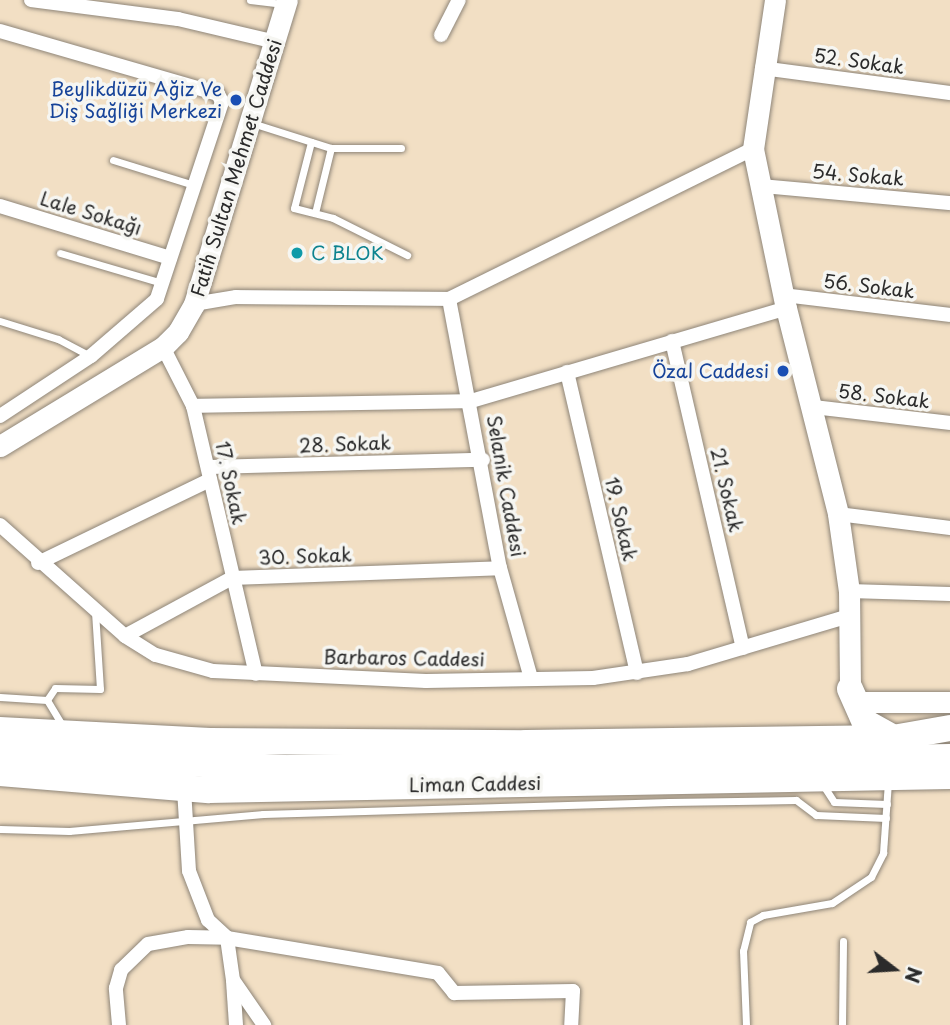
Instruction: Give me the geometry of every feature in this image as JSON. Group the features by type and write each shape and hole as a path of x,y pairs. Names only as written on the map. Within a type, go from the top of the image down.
{"highway":[{"path":"814,737 837,719 853,695"},
{"path":"853,695 865,722 893,738 950,728"},
{"path":"0,730 210,741 433,743 950,737"},
{"name":"Liman Caddesi","path":"0,754 290,768 950,757"},
{"name":"Liman Caddesi","path":"0,773 131,787 184,789 950,776"},
{"path":"0,785 72,790 131,787"}],"street":[{"path":"31,0 178,19 276,42"},
{"path":"441,35 458,0"},
{"path":"775,0 762,68 753,149 784,302 814,407 838,514 849,591 853,695 950,702"},
{"name":"Fatih Sultan Mehmet Caddesi","path":"0,446 163,346 178,332 194,304 252,123 286,2"},
{"path":"0,31 218,94 222,102 157,299 90,356 0,416"},
{"name":"52. Sokak","path":"762,68 950,93"},
{"path":"194,304 236,297 449,299 753,149"},
{"name":"54. Sokak","path":"762,186 950,203"},
{"name":"Lale Sokağı","path":"0,206 170,258"},
{"name":"Selanik Caddesi","path":"449,299 483,460 500,568 531,678"},
{"path":"193,406 471,401 672,341 784,302"},
{"name":"56. Sokak","path":"784,302 950,315"},
{"name":"21. Sokak","path":"672,341 743,648"},
{"name":"17. Sokak","path":"163,346 193,406 256,674"},
{"name":"19. Sokak","path":"567,372 637,673"},
{"name":"58. Sokak","path":"814,407 950,423"},
{"name":"28. Sokak","path":"38,563 209,473 483,460"},
{"path":"838,514 950,528"},
{"name":"Barbaros Caddesi","path":"0,525 38,563 125,636 168,659 213,671 426,681 637,673 743,648 849,615"},
{"name":"30. Sokak","path":"125,636 232,578 500,568"},
{"path":"849,591 950,594"},
{"path":"184,789 189,871 208,920 227,938 236,1025"},
{"path":"118,1025 116,988 121,970 148,944 227,938 438,973 454,993 573,991 571,1025"},
{"path":"233,980 264,1025"}],"lane":[{"path":"250,0 286,2"},
{"path":"252,123 331,148 401,148"},
{"path":"311,142 294,208 315,213 407,255"},
{"path":"315,213 331,148"},
{"path":"113,160 194,185"},
{"path":"60,253 162,283"},
{"path":"0,321 58,340 90,356"},
{"path":"47,700 55,688 100,689 94,610"},
{"path":"0,697 47,700"},
{"path":"47,700 68,734"},
{"path":"746,1025 743,951 750,922 763,915 832,903 853,893 871,877 883,853 888,777"},
{"path":"819,778 834,802 887,804"},
{"path":"0,829 69,831 262,814 796,800 816,815 886,818"},
{"path":"842,941 842,1025"}],"place":[{"name":"Beylikdüzü Ağiz Ve Diş Sağliği Merkezi","path":"236,100"},
{"name":"C BLOK","path":"297,253"},
{"name":"Özal Caddesi","path":"783,371"}]}
